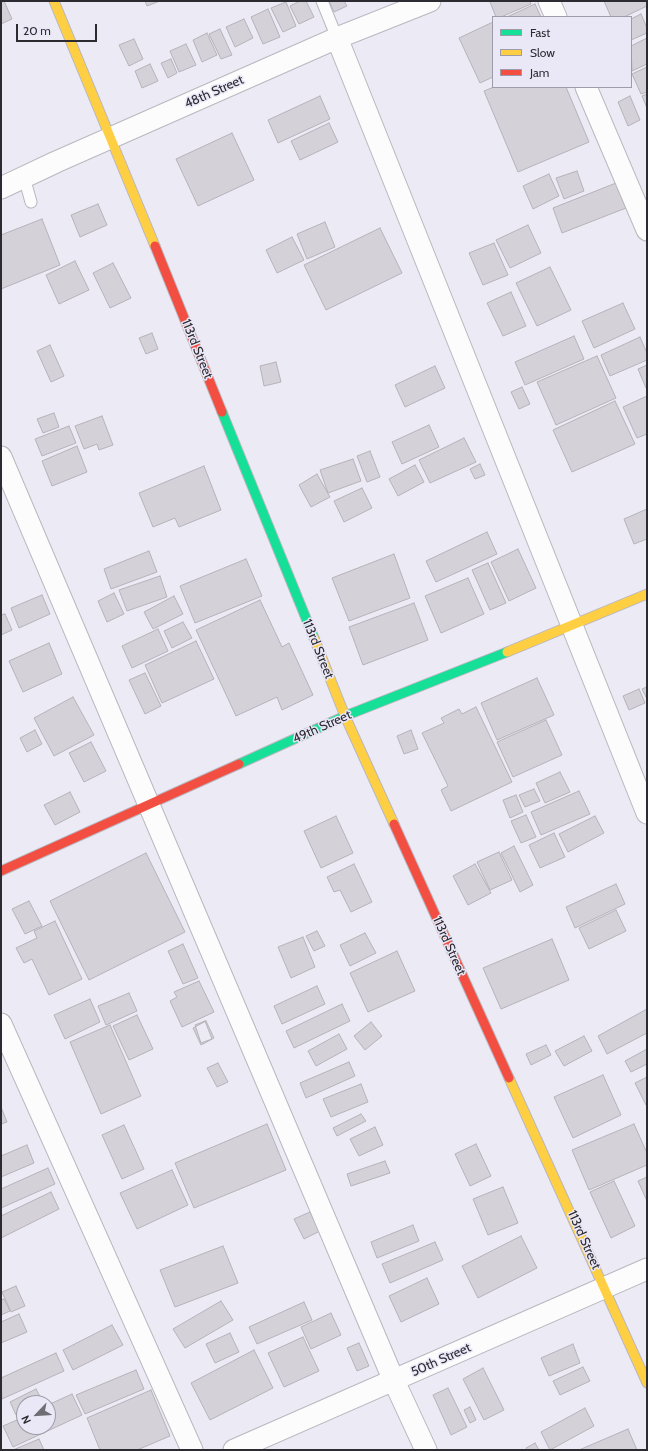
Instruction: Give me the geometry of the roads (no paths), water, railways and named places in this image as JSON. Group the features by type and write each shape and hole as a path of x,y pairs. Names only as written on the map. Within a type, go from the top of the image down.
{"street":[{"name":"113rd Street","path":"54,1 112,138 345,716 647,1383"},
{"name":"48th Street","path":"1,188 337,38 430,1"},
{"path":"549,1 556,16"},
{"path":"337,38 647,813"},
{"path":"586,88 647,230"},
{"path":"1,457 394,1381 426,1450"},
{"name":"49th Street","path":"1,871 149,806 345,716 573,626 647,594"},
{"path":"1,1024 192,1450"},
{"name":"50th Street","path":"234,1450 647,1269"}],"lane":[{"path":"322,1 337,38"},
{"path":"24,177 31,202"}]}
